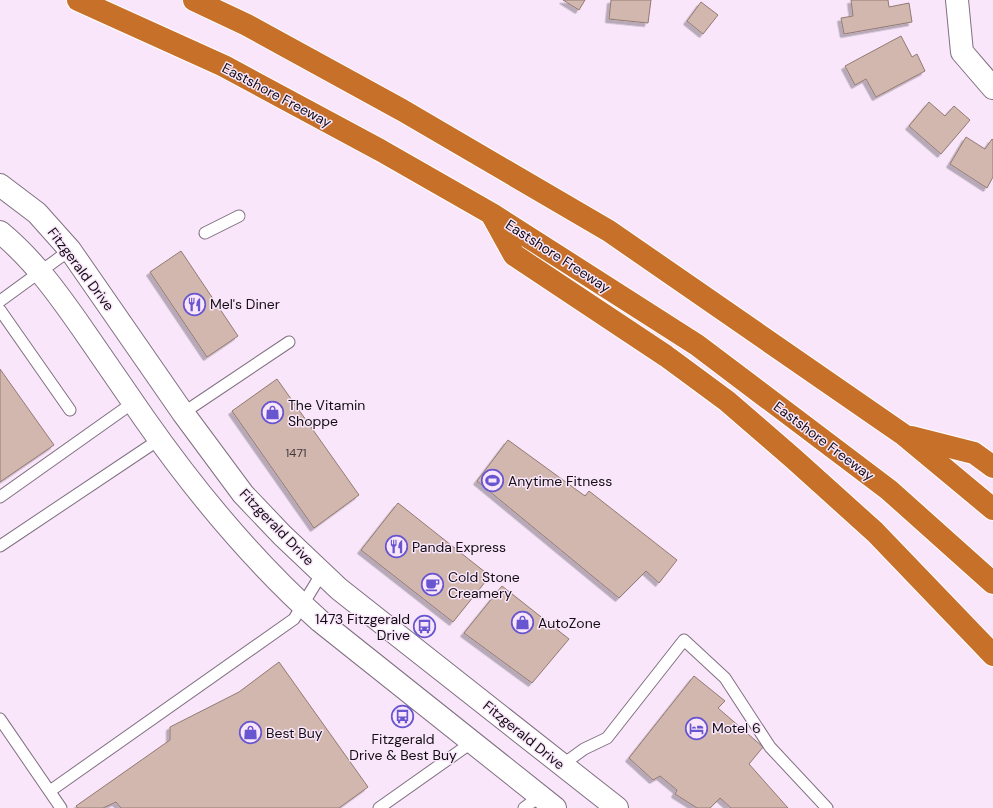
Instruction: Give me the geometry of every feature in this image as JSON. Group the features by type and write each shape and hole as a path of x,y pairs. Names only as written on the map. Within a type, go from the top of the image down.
{"highway":[{"name":"Eastshore Freeway","path":"78,0 224,66 380,150 492,214 697,345 889,490 993,583"},
{"path":"194,0 247,25 402,110 608,231 904,435 993,509"},
{"path":"492,214 514,255 666,356 727,401 875,532 993,655"},
{"path":"904,435 974,453 993,467"}],"main road":[{"path":"957,0 962,52 993,88"},
{"name":"Fitzgerald Drive","path":"0,185 37,213 70,250 184,413 243,494 282,535 339,589 617,808"},
{"path":"0,232 41,272 160,439 232,533 303,606 418,698 540,804"}],"lane":[{"path":"206,233 239,216"},
{"path":"0,301 70,250"},
{"path":"0,310 70,410"},
{"path":"184,413 288,342"},
{"path":"0,497 134,402"},
{"path":"0,546 160,439"},
{"path":"50,791 294,619 322,573"},
{"path":"562,765 584,749 608,738 684,640 724,678 770,747 827,808"},
{"path":"0,719 61,808"},
{"path":"379,808 471,743"}],"building":[{"path":"563,0 585,0 579,10"},
{"path":"611,0 651,0 648,23 609,19"},
{"path":"851,0 888,0 889,7 909,3 912,22 844,34 841,18 853,16"},
{"path":"701,2 718,15 703,34 687,21"},
{"path":"901,36 912,57 917,54 925,71 876,97 866,79 855,85 845,66"},
{"path":"929,102 945,116 954,106 970,120 941,154 909,126"},
{"path":"966,137 985,149 992,139 993,140 993,177 987,188 950,164"},
{"name":"Mel's Diner","path":"181,251 238,336 207,357 150,272"},
{"path":"0,369 54,445 0,482"},
{"path":"277,379 359,495 314,528 232,411"},
{"path":"508,440 585,496 589,491 677,560 659,583 646,571 619,598 477,481"},
{"path":"398,503 490,576 453,622 361,550"},
{"path":"502,586 569,639 532,683 464,633"},
{"name":"Best Buy","path":"279,662 368,787 339,808 121,808 116,802 103,808 78,808 76,806 170,740 170,727 239,692"},
{"name":"Motel 6","path":"694,676 725,701 718,708 763,747 749,764 788,808 731,808 720,798 710,808 697,808 675,794 677,790 660,776 653,780 629,758"}],"place":[{"name":"Mel's Diner","path":"194,304"},
{"name":"The Vitamin Shoppe","path":"273,413"},
{"name":"Anytime Fitness","path":"492,481"},
{"name":"Panda Express","path":"397,547"},
{"name":"Cold Stone Creamery","path":"433,585"},
{"name":"AutoZone","path":"523,623"},
{"name":"1473 Fitzgerald Drive","path":"425,627"},
{"name":"Fitzgerald Drive & Best Buy","path":"403,717"},
{"name":"Motel 6","path":"697,728"},
{"name":"Best Buy","path":"250,733"}]}
